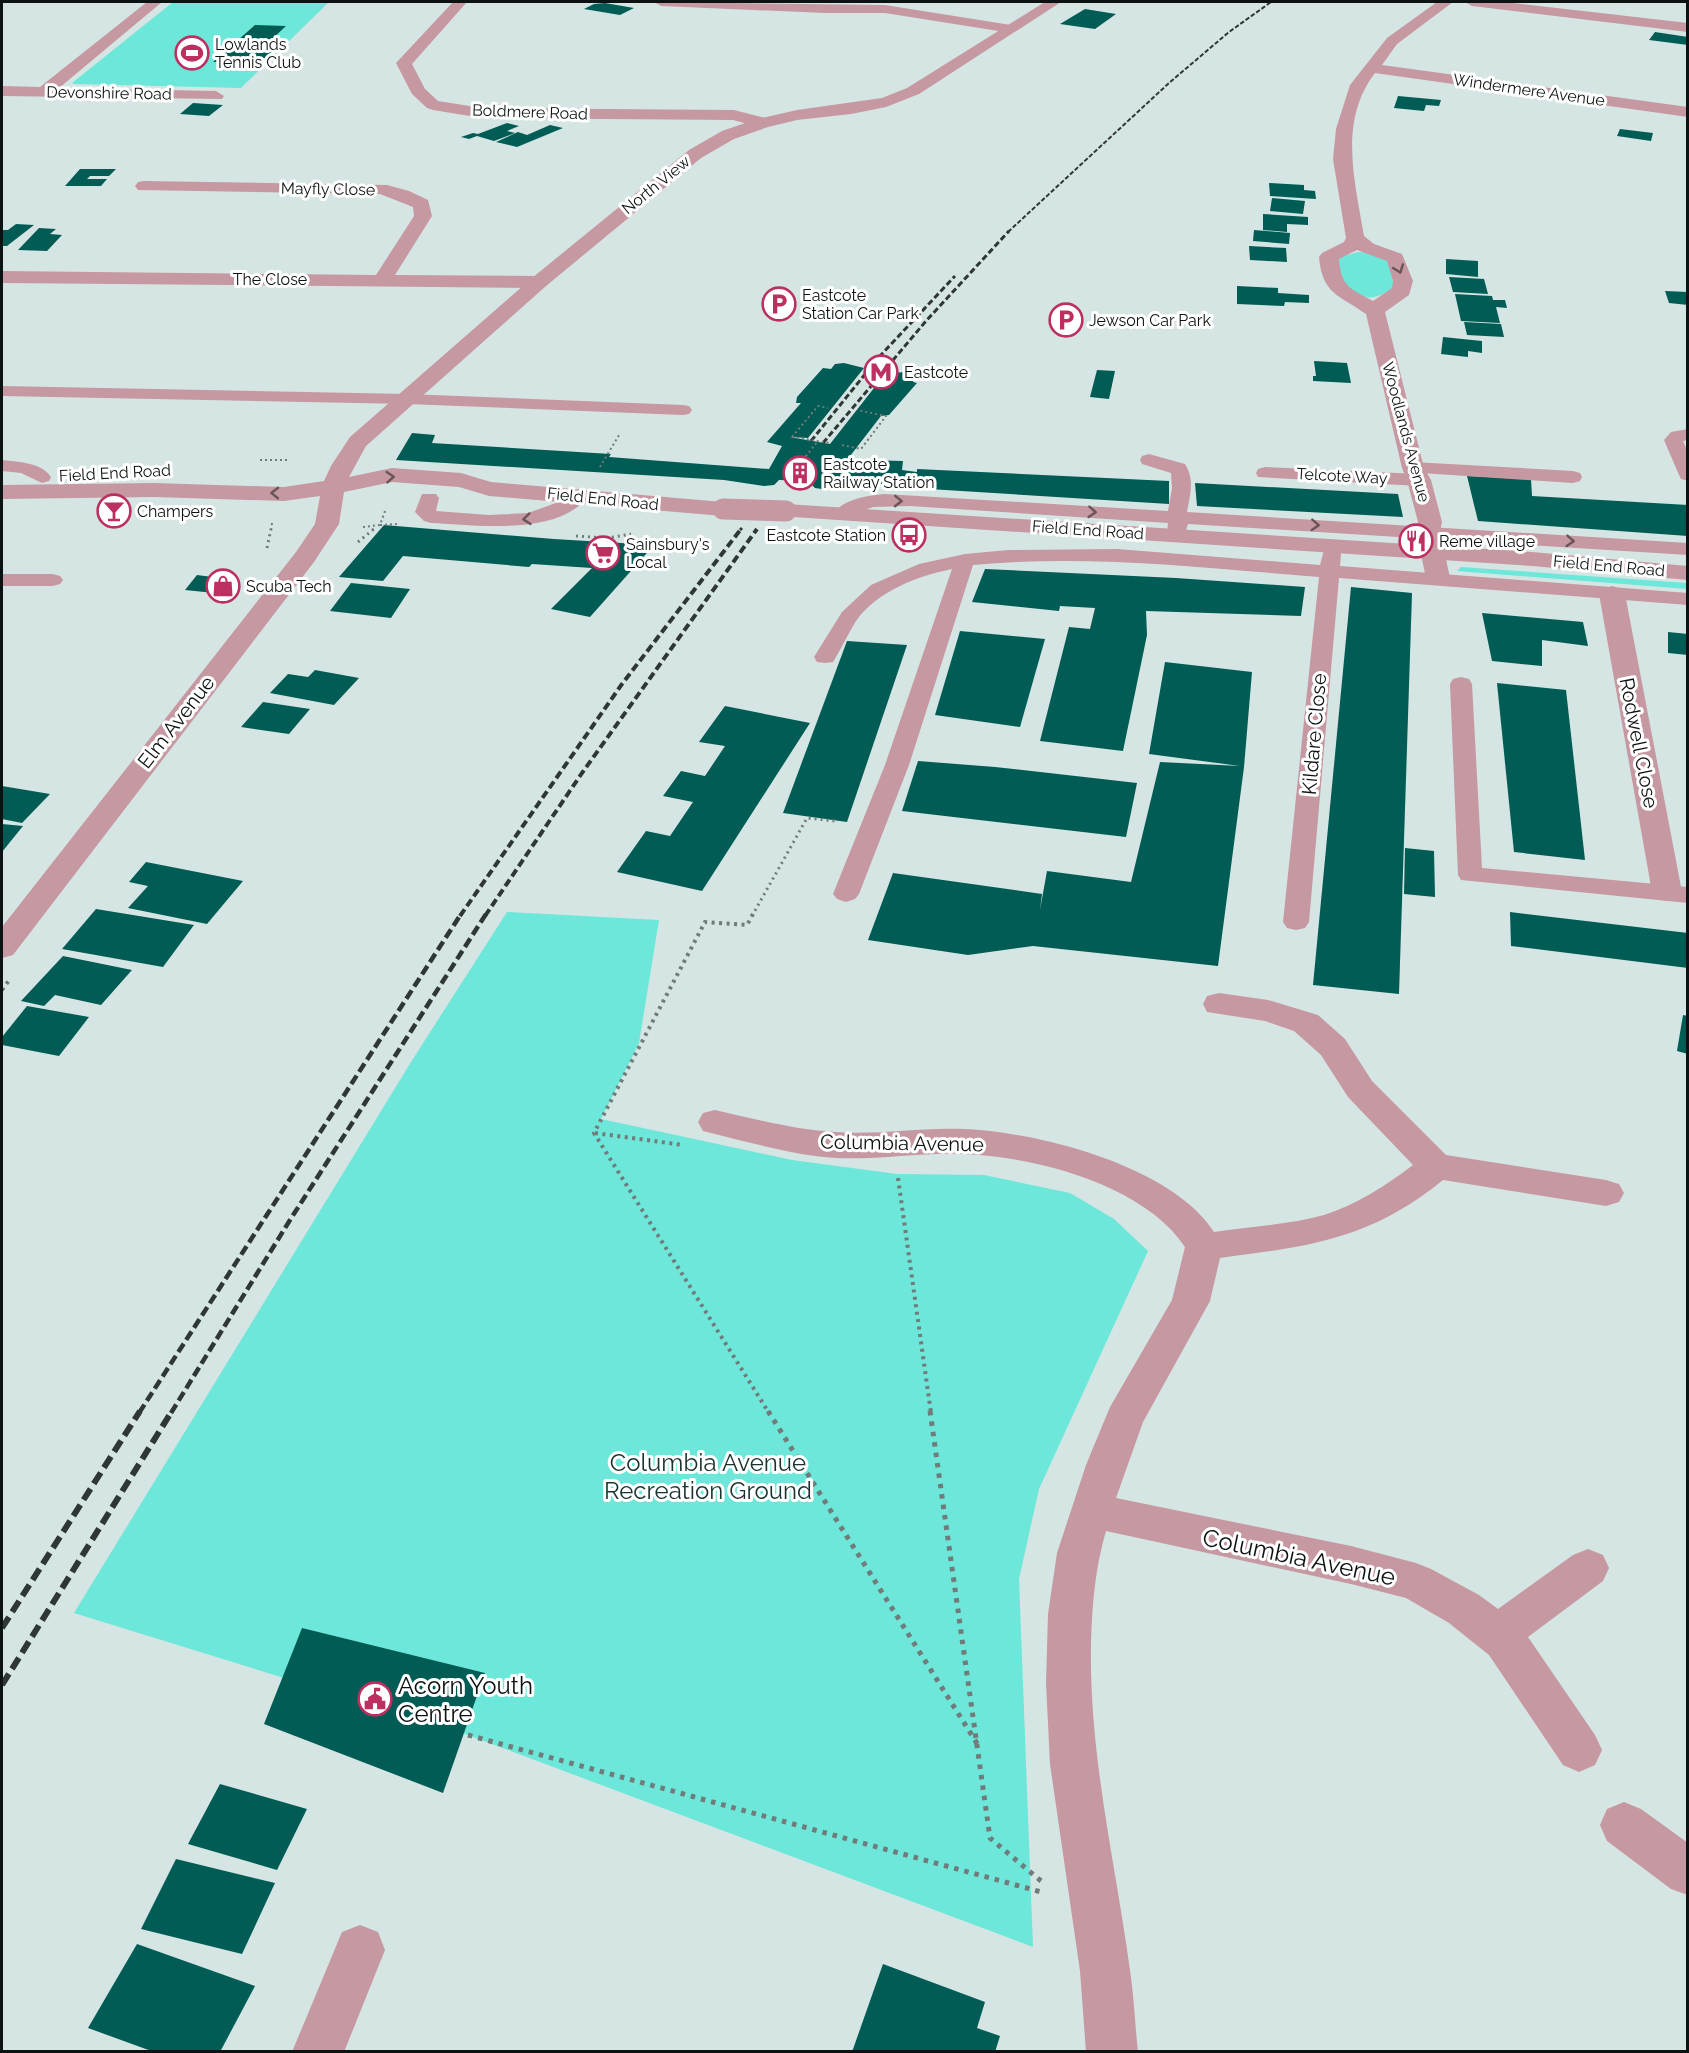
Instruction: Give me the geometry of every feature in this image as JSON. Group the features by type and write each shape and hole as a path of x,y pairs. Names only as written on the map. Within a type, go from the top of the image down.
{"street":[{"path":"44,92 155,2"},
{"name":"Boldmere Road","path":"460,2 404,63 418,91 433,105 482,113 734,115 763,123"},
{"path":"662,2 825,9 885,9 1011,30"},
{"name":"North View","path":"333,487 342,466 354,448 407,399 539,282 695,153 728,135 763,123 886,102 913,91 1054,2"},
{"path":"1355,238 1367,248 1395,258 1400,267 1402,291 1383,302 1375,311 1338,289 1332,279 1329,257 1352,245 1355,238 1342,159 1344,129 1358,85 1392,41 1446,2"},
{"path":"1472,2 1688,28"},
{"name":"Windermere Avenue","path":"1371,68 1688,112"},
{"name":"Devonshire Road","path":"2,91 216,96"},
{"name":"Mayfly Close","path":"144,186 381,189 403,195 422,204 423,216 382,280"},
{"name":"The Close","path":"2,277 539,282"},
{"name":"Woodlands Avenue","path":"1375,311 1430,522 1437,578"},
{"name":"Field End Road","path":"2,480 124,471 204,470 296,473 357,493 429,498 462,496 489,489"},
{"name":"Field End Road","path":"2,492 154,490 284,494 392,475 461,480 489,489 723,509 843,514 1067,529 1183,530 1331,559 1431,542 1688,573"},
{"name":"Elm Avenue","path":"2,948 305,557 327,524 333,487"},
{"name":"Rodwell Close","path":"1612,594 1677,894"},
{"path":"1219,1004 1268,1011 1306,1023 1333,1047 1360,1089 1436,1166 1606,1192"},
{"name":"Columbia Avenue","path":"701,1133 764,1133 835,1145 964,1141 1014,1148 1068,1161 1115,1177 1156,1196 1176,1211 1196,1232 1204,1246"},
{"path":"1112,2052 1105,1971 1073,1764 1068,1683 1070,1614 1078,1553 1090,1510 1124,1419 1191,1301 1204,1246 1294,1234 1339,1223 1378,1207 1436,1166"},
{"name":"Columbia Avenue","path":"1090,1510 1186,1533 1351,1564 1416,1582 1464,1609 1505,1641 1579,1750"},
{"path":"1497,1635 1588,1568"},
{"path":"1624,1825 1688,1872"},
{"path":"318,2052 360,1950"}],"lane":[{"path":"2,391 407,399 683,410"},
{"path":"1688,434 1677,436 1673,440 1688,476"},
{"path":"1149,460 1178,468 1183,488 1177,509 1192,561"},
{"path":"2,466 25,468 42,477"},
{"name":"Telcote Way","path":"1264,473 1574,477"},
{"path":"429,498 426,512 431,517 516,520 534,519 550,514 565,507 579,495"},
{"path":"843,514 851,507 883,501 1183,530 1431,542 1688,549"},
{"path":"1067,529 1080,555"},
{"path":"825,657 849,616 878,589 926,568 965,560 1008,556 1118,555 1192,561 1331,559 1437,578 1688,599"},
{"name":"Kildare Close","path":"1296,922 1331,559"},
{"path":"846,894 897,765 965,560"},
{"path":"2,580 53,580"},
{"path":"1461,684 1470,875 1677,894"}],"path":[{"path":"828,408 818,406 792,437 830,443"},
{"path":"598,471 634,409"},
{"path":"842,445 861,449 886,416 857,410"},
{"path":"802,461 818,441"},
{"path":"354,526 376,527 380,525 385,511"},
{"path":"594,1133 705,922 747,925 807,819 837,821"},
{"path":"594,1133 701,1133"},
{"path":"594,1133 978,1745"},
{"path":"888,1173 897,1174 990,1838 1045,1883"},
{"path":"468,1735 1052,1895"}],"green space":[{"name":"Lowlands Tennis Club","path":"173,2 329,2 241,88 72,83"},
{"path":"1358,252 1388,258 1394,287 1372,297 1349,292 1337,265 1337,258"},
{"path":"1461,567 1687,583 1687,589 1457,571"},
{"name":"Columbia Avenue Recreation Ground","path":"507,912 659,920 639,1043 601,1119 792,1160 897,1174 984,1175 1070,1193 1114,1219 1148,1251 1039,1489 1019,1579 1033,1947 468,1735 74,1613 411,1062"}],"building":[{"path":"605,3 634,8 620,15 584,9 594,4"},
{"path":"1085,9 1116,14 1095,29 1060,24"},
{"path":"255,25 286,26 271,40 284,41 259,63 213,62"},
{"path":"1655,32 1688,37 1688,45 1649,40"},
{"path":"1398,96 1441,100 1439,106 1426,105 1424,111 1394,108"},
{"path":"193,103 223,105 209,116 180,114"},
{"path":"507,123 519,126 507,131 515,133 494,141 477,136 469,139 461,137 473,133 478,134"},
{"path":"550,125 563,128 517,147 496,142 518,132 527,135"},
{"path":"1620,129 1653,133 1651,141 1617,136"},
{"path":"80,169 116,169 109,176 90,176 87,179 107,179 101,186 65,186"},
{"path":"1269,183 1304,185 1304,190 1315,191 1316,199 1270,196"},
{"path":"1272,198 1305,201 1303,214 1270,211"},
{"path":"1263,214 1308,217 1308,225 1287,224 1287,232 1263,230"},
{"path":"16,224 34,225 7,246 2,246 2,230 8,230"},
{"path":"39,228 56,229 50,234 62,235 47,251 18,250"},
{"path":"1254,230 1290,233 1289,244 1253,241"},
{"path":"1249,246 1286,248 1287,262 1250,260"},
{"path":"1446,259 1478,261 1478,277 1446,274"},
{"path":"1449,277 1484,279 1488,294 1453,292"},
{"path":"1237,286 1278,288 1278,293 1309,295 1309,303 1285,302 1284,306 1237,304"},
{"path":"1665,291 1688,292 1688,305 1669,303"},
{"path":"1455,294 1492,296 1493,300 1505,300 1507,308 1496,307 1500,323 1461,321"},
{"path":"1464,322 1501,324 1504,337 1467,335"},
{"path":"1443,337 1482,341 1482,353 1468,351 1468,357 1441,354"},
{"path":"1314,361 1347,363 1351,383 1313,381 1313,376 1316,376"},
{"path":"844,363 864,368 808,438 790,437 830,444 885,374 904,372 913,374 915,376 913,382 917,383 889,415 881,416 847,460 832,458 829,460 838,473 848,473 864,460 903,461 902,470 917,472 917,469 1169,481 1169,504 913,488 914,484 839,484 829,489 822,489 815,488 812,481 779,480 774,485 764,486 724,480 396,460 412,433 435,435 432,443 611,454 609,457 769,469 782,446 767,442 801,403 796,403 797,397 823,368 831,369 835,364"},
{"path":"1097,370 1115,371 1109,399 1090,397"},
{"path":"1467,476 1531,479 1532,496 1688,505 1688,536 1478,521"},
{"path":"1195,483 1398,494 1403,517 1197,506"},
{"path":"384,525 654,545 590,617 551,609 592,568 532,564 529,567 403,556 383,581 339,577"},
{"path":"985,569 1305,587 1301,616 1146,611 1147,635 1123,751 1040,741 1069,627 1090,629 1095,608 1060,606 1059,611 972,602"},
{"path":"197,575 236,580 224,594 185,590"},
{"path":"351,583 410,589 391,618 330,611"},
{"path":"1351,587 1412,593 1399,994 1313,985"},
{"path":"1482,613 1583,622 1588,646 1542,640 1542,666 1492,661"},
{"path":"960,631 1045,639 1020,727 935,715"},
{"path":"1668,632 1688,634 1688,655 1668,653"},
{"path":"847,641 907,645 847,822 783,813"},
{"path":"1165,662 1252,672 1244,767 1218,966 1033,946 968,955 868,940 893,873 1042,894 1040,910 1047,871 1131,882 1160,762 1240,766 1149,754"},
{"path":"315,670 359,678 334,705 270,693 288,674 308,677"},
{"path":"1497,683 1566,690 1585,860 1514,852"},
{"path":"263,702 310,709 289,734 241,727"},
{"path":"725,706 810,723 702,891 617,872 646,831 670,836 693,802 663,796 681,771 705,776 725,746 699,742"},
{"path":"918,761 1137,783 1126,837 902,811"},
{"path":"2,786 50,794 22,823 2,819"},
{"path":"2,824 23,826 2,852"},
{"path":"1405,848 1434,851 1435,897 1404,894"},
{"path":"146,862 243,881 207,924 128,908 148,886 129,882"},
{"path":"96,909 194,925 163,967 62,949"},
{"path":"1510,912 1688,933 1688,968 1511,946"},
{"path":"63,956 132,970 101,1005 55,995 44,1006 21,1001"},
{"path":"27,1006 89,1017 59,1056 2,1045 2,1037"},
{"path":"1683,1015 1688,1016 1688,1054 1677,1051"},
{"name":"Acorn Youth Centre","path":"302,1628 485,1673 443,1793 264,1724"},
{"path":"220,1784 307,1809 277,1870 188,1844"},
{"path":"176,1859 275,1883 242,1954 141,1929"},
{"path":"137,1944 255,1986 220,2052 154,2052 88,2028"},
{"path":"883,1964 985,2002 977,2028 1000,2036 995,2052 852,2052"}],"railway":[{"path":"1009,232 1169,83 1229,32 1271,2"},
{"path":"823,443 926,321 1009,232"},
{"path":"811,441 879,357 955,276"},
{"path":"460,916 622,684 741,529"},
{"path":"485,916 582,773 757,529"},
{"path":"139,1413 461,914"},
{"path":"171,1413 290,1220 486,914"},
{"path":"2,1628 140,1411"},
{"path":"2,1685 172,1411"}],"place":[{"name":"Lowlands Tennis Club","path":"192,53"},
{"name":"Eastcote Station Car Park","path":"779,304"},
{"name":"Jewson Car Park","path":"1066,320"},
{"name":"Eastcote","path":"881,372"},
{"name":"Eastcote Railway Station","path":"800,473"},
{"name":"Champers","path":"114,511"},
{"name":"Eastcote Station","path":"909,535"},
{"name":"Reme village","path":"1416,541"},
{"name":"Sainsbury's Local","path":"603,553"},
{"name":"Scuba Tech","path":"223,586"},
{"name":"Acorn Youth Centre","path":"375,1699"}]}
